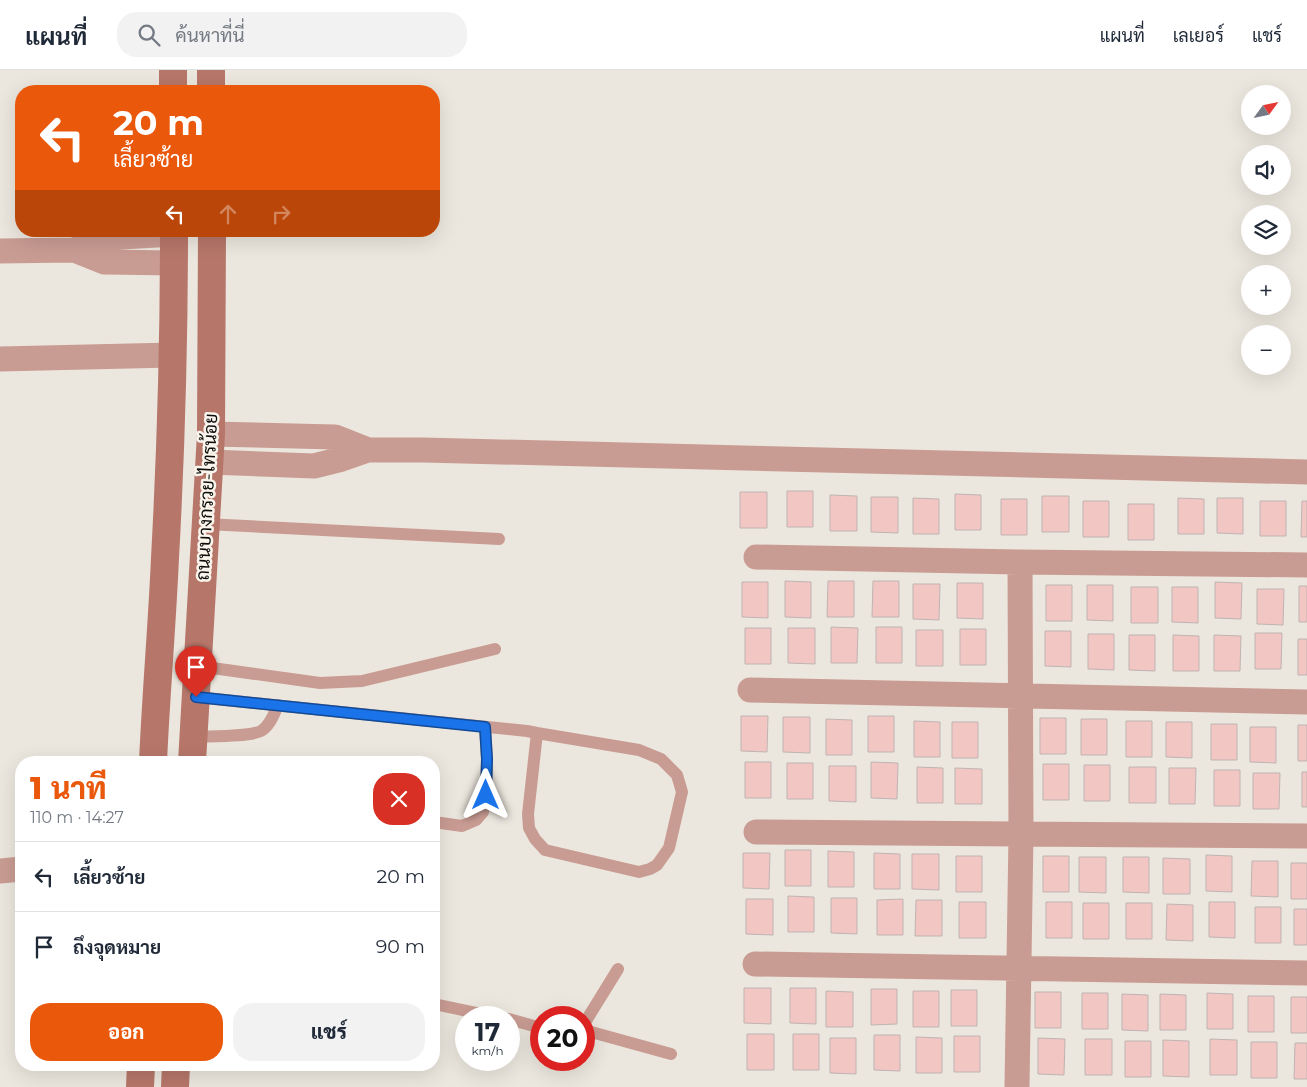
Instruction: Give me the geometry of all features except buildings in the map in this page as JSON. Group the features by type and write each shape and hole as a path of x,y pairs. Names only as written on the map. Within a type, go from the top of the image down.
{"main road":[{"path":"173,70 173,85"},
{"path":"211,70 212,85"},
{"path":"153,756 166,540 173,355 174,237"},
{"name":"ถนนบางกรวย-ไทรน้อย","path":"193,750 210,462 212,237"},
{"path":"140,1071 140,1087"},
{"path":"175,1087 176,1071"}],"street":[{"path":"0,251 74,250 105,238 119,237"},
{"path":"74,250 104,262 173,263"},
{"path":"0,359 173,355"},
{"path":"211,434 335,437 368,450"},
{"path":"210,462 314,466 368,450 424,450 1307,472"},
{"path":"756,557 1307,565"},
{"path":"1017,1087 1020,834 1020,562"},
{"path":"750,690 1307,702"},
{"path":"756,832 1307,836"},
{"path":"0,871 15,870"},
{"path":"755,964 1307,972"}],"lane":[{"path":"206,524 499,539"},
{"path":"198,666 320,683 341,683 362,681 496,649"},
{"path":"196,697 537,733 639,750 661,759 677,774 682,792 670,848 657,865 639,872 545,850 534,840 529,828 528,814 537,733"},
{"path":"193,750 261,731 270,722 278,705"},
{"path":"440,823 462,826 476,820 483,812 486,795 487,759 485,727"},
{"path":"595,1006 618,969"},
{"path":"440,1005 455,1008"},
{"path":"595,1033 671,1054"}],"route":[{"path":"196,697 485,727 487,759 486,795"}]}
